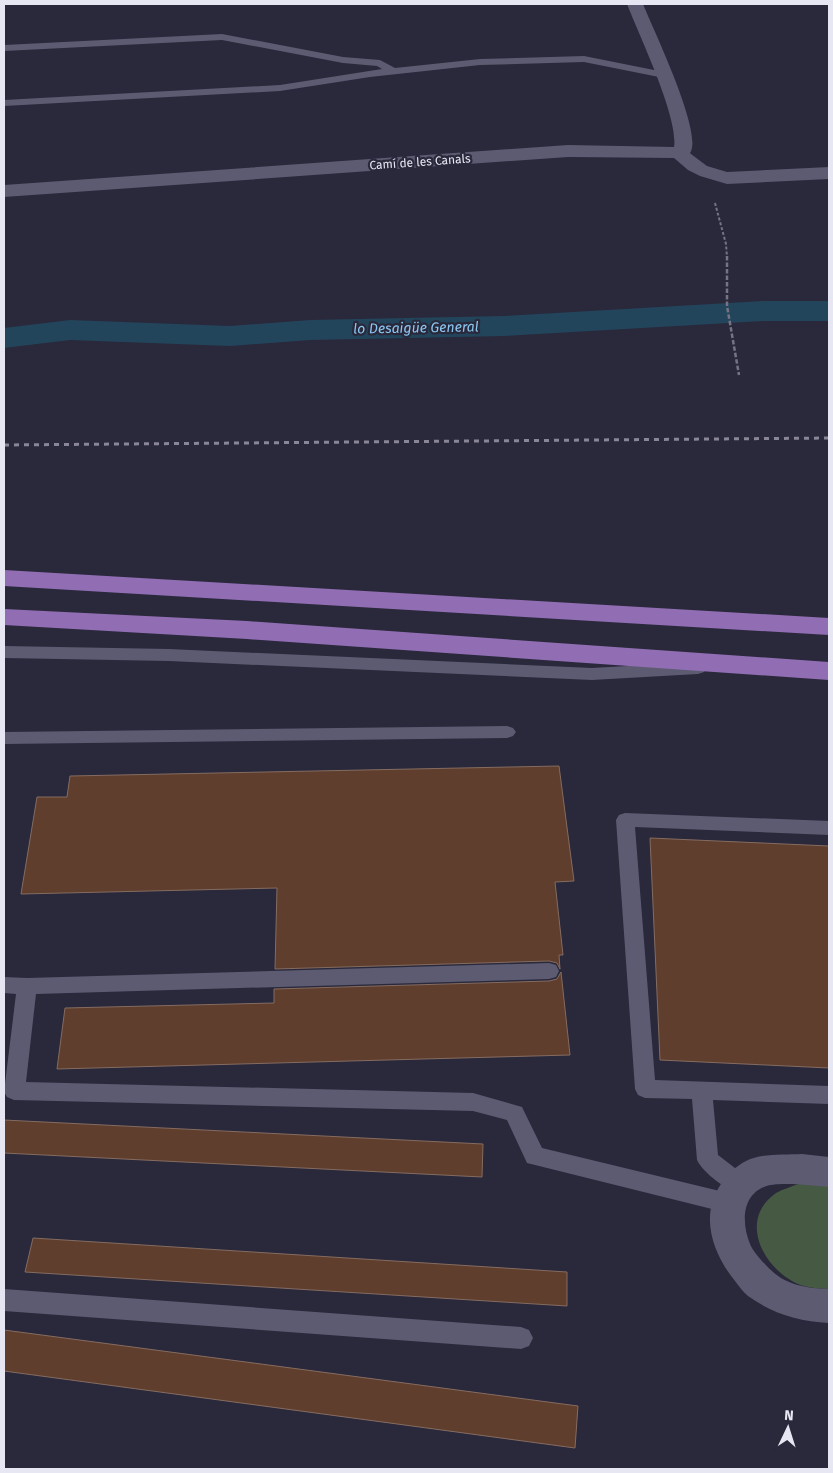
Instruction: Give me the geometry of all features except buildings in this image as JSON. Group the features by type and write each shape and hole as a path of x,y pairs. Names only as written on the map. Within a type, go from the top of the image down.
{"highway":[{"path":"4,578 829,627"},
{"path":"4,617 247,630 829,671"}],"street":[{"path":"635,4 677,107 684,135 684,148 679,152 690,164 706,173 727,178 829,173"},
{"name":"Camí de les Canals","path":"4,192 559,152 679,152"},
{"path":"829,1172 802,1169 756,1172 734,1194 728,1229 735,1254 758,1283 789,1300 811,1305 829,1306"}],"lane":[{"path":"4,48 222,37 343,60 380,63 393,72"},
{"path":"4,103 280,88 480,62 584,59 664,75"},
{"path":"4,652 169,655 592,674 744,665"},
{"path":"4,738 507,732"},
{"path":"829,828 625,820 645,1089 829,1095"},
{"path":"4,984 27,986 549,971"},
{"path":"27,986 14,1091 473,1102 514,1114 535,1156 734,1194"},
{"path":"702,1091 708,1160 734,1194"},
{"path":"4,1300 521,1338"}],"path":[{"path":"706,173 726,244 728,261 726,306 739,375"}],"green space":[{"path":"798,1184 828,1184 829,1289 810,1287 792,1281 771,1263 763,1252 759,1240 757,1227 759,1215 765,1203 776,1193"}],"waterway":[{"name":"lo Desaigüe General","path":"4,338 70,330 230,336 310,330 504,326 763,311 829,311"}],"railway":[{"path":"4,445 829,438"}]}
